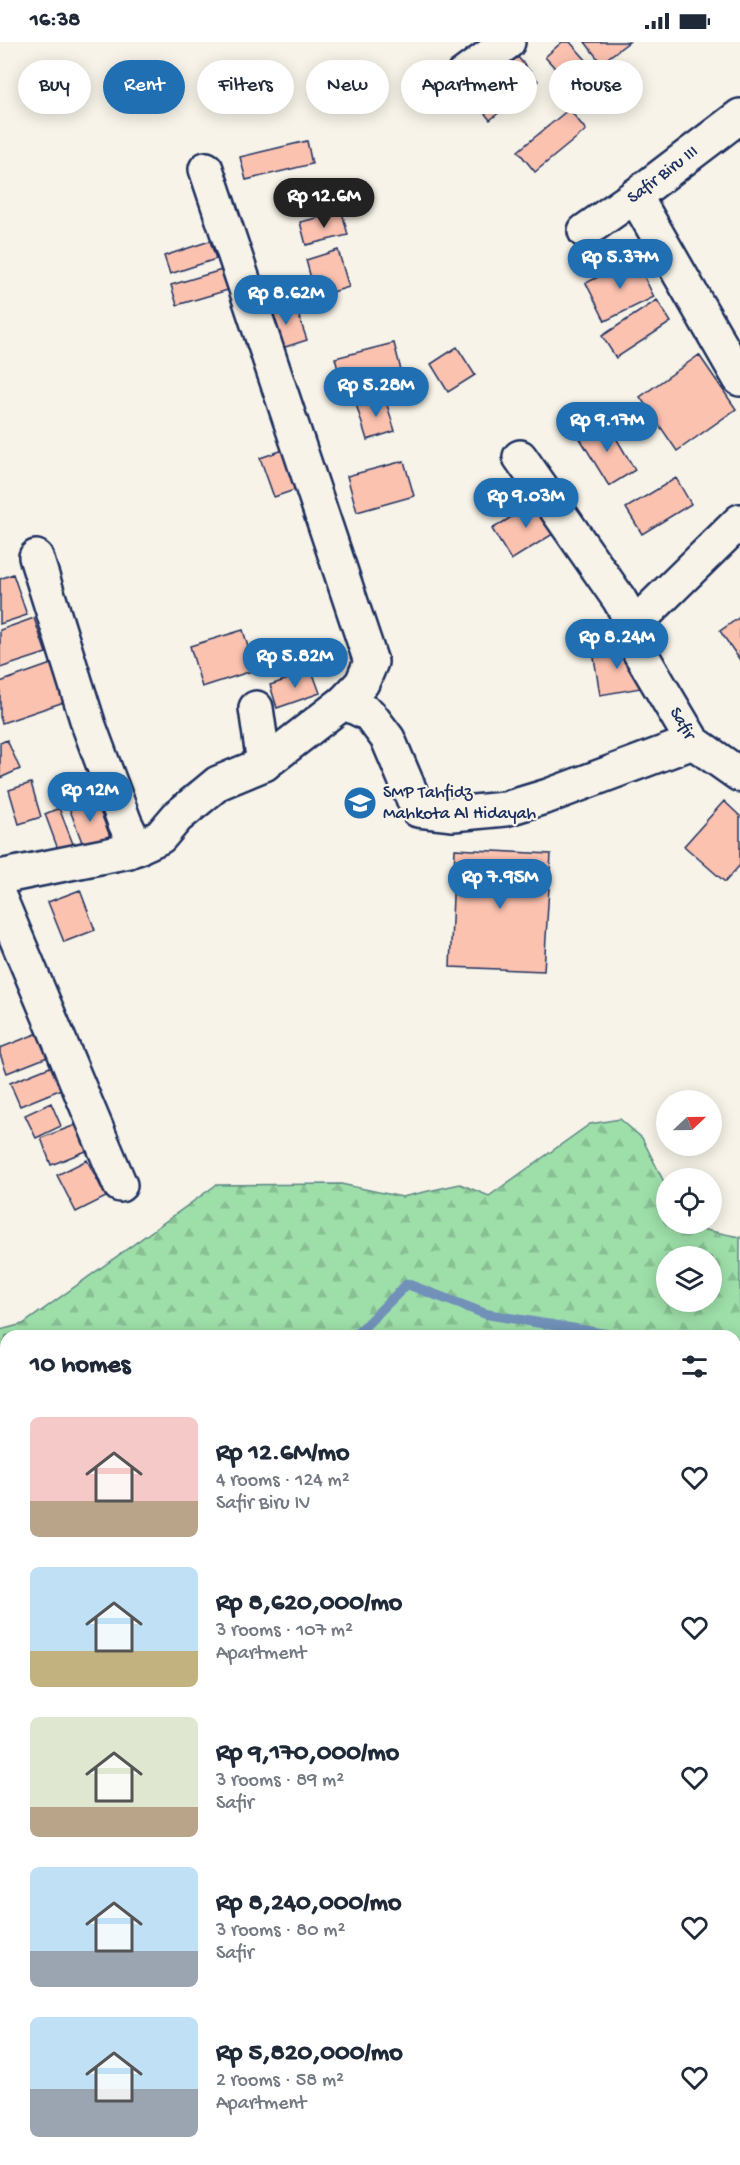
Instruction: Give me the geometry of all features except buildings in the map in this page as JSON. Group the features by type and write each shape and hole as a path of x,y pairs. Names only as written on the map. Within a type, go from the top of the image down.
{"street":[{"path":"484,60 508,42"},
{"name":"Safir Biru III","path":"585,231 740,116"},
{"path":"120,1185 1,880 129,851 160,837 177,817 218,783 264,764 344,702 363,683 371,662 206,169"},
{"path":"635,196 740,379"},
{"name":"Safir","path":"520,458 619,599 634,625 639,651 693,742 740,775"},
{"path":"634,625 740,521"},
{"path":"36,557 89,726 124,824 137,848"},
{"path":"344,702 369,714 388,739 418,810 430,812 453,814 505,809 548,796 693,742"},
{"path":"256,708 264,764"}],"green space":[{"path":"620,1119 642,1138 657,1168 656,1234 722,1233 740,1237 740,1330 0,1330 23,1324 216,1185 341,1184 402,1197 460,1184 489,1196 590,1124"}],"waterway":[{"path":"361,1330 407,1284 486,1314 582,1330"}],"place":[{"name":"SMP Tahfidz Mahkota Al Hidayah","path":"360,803"}]}
